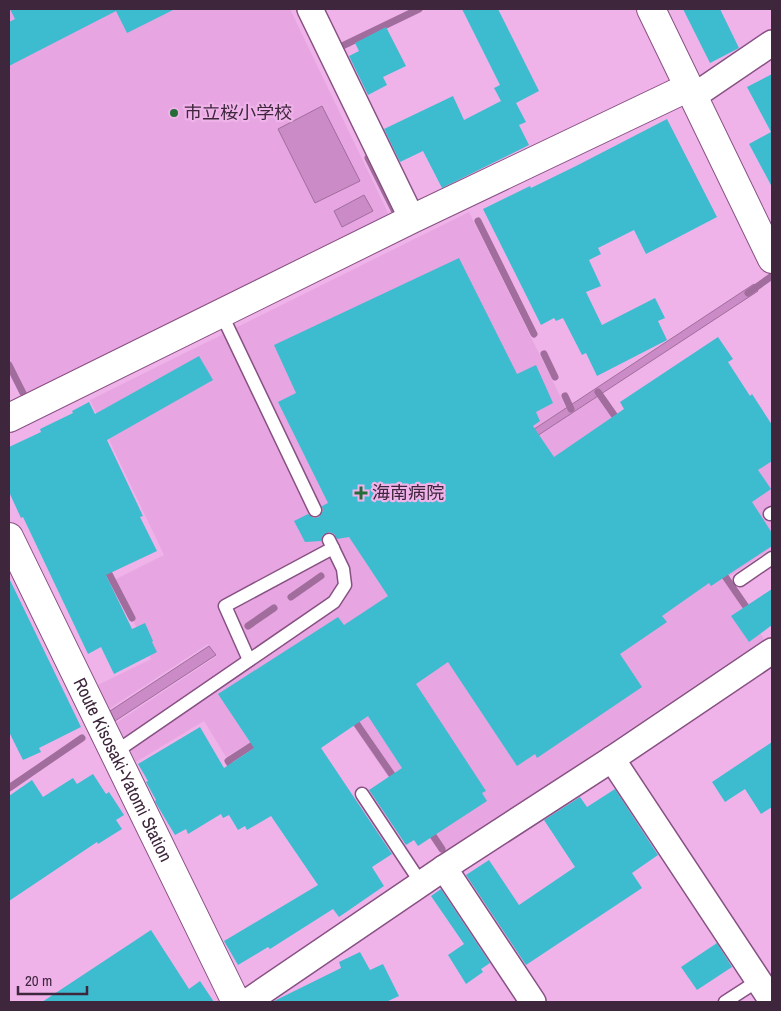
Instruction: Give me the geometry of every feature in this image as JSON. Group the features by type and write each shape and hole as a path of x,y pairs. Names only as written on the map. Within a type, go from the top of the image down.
{"street":[{"path":"310,9 412,219"},
{"path":"651,9 772,259"},
{"path":"9,418 412,219 692,92 772,43"},
{"name":"Route Kisosaki-Yatomi Station","path":"9,537 236,1002"},
{"path":"247,1002 444,868 612,759 772,651"},
{"path":"612,759 772,1001"},
{"path":"444,868 532,1002"}],"lane":[{"path":"221,313 314,510"},
{"path":"114,753 334,602 345,585 343,569 331,544 225,606 249,660"},
{"path":"740,580 772,558"},
{"path":"362,794 422,884"},
{"path":"725,1002 759,980"}],"shaded area":[{"name":"市立桜小学校","path":"9,9 290,9 390,217 28,395 9,357"},
{"path":"322,106 360,181 315,203 278,129"},
{"path":"364,195 373,211 342,227 334,211"},
{"name":"海南病院","path":"469,212 569,414 598,396 670,503 772,438 772,548 724,580 764,639 442,856 331,693 226,757 204,721 136,762 116,723 217,656 208,644 109,709 98,685 151,659 114,580 164,555 90,400"},
{"path":"754,284 758,291 505,457 501,451"},
{"path":"209,646 216,655 115,721 110,711"}],"building":[{"path":"10,9 175,9 127,33 116,11 9,66 9,22 15,19"},
{"path":"462,9 498,9 539,91 516,103 526,122 519,125 529,145 442,188 423,151 400,162 384,129 453,96 464,120 501,101 494,88 500,85"},
{"path":"683,9 720,9 739,48 710,63"},
{"path":"386,27 406,66 383,77 387,85 368,95 349,56 359,51 355,43"},
{"path":"772,74 772,187 749,144 771,132 747,87"},
{"path":"667,119 717,217 646,254 634,230 598,248 601,254 589,260 601,286 586,292 602,325 655,298 665,318 658,321 667,340 597,376 586,353 582,355 563,318 556,321 554,318 541,325 483,209 576,166"},
{"path":"459,258 517,374 536,365 553,403 536,412 540,421 533,426 554,457 624,409 620,402 718,337 733,359 728,362 772,425 772,461 758,470 771,489 752,502 772,533 772,546 711,586 709,583 662,616 667,622 620,654 642,687 537,758 535,754 517,766 448,662 416,684 486,791 482,793 487,801 418,846 414,840 406,845 369,790 402,768 368,716 321,748 392,854 372,867 384,886 339,917 333,909 270,949 268,947 238,965 224,941 318,885 271,816 247,830 245,826 238,830 229,815 223,818 221,814 188,834 186,829 175,835 157,805 146,782 148,781 138,764 200,727 224,768 254,748 218,694 338,617 344,625 388,596 349,537 337,539 334,534 329,532 323,535 321,541 305,542 294,521 308,514 314,518 319,517 323,511 322,506 328,503 278,402 296,393 274,345"},
{"path":"199,356 213,380 107,440 143,516 140,517 157,551 106,575 132,629 145,623 157,652 114,674 101,647 88,654 23,517 21,518 9,492 9,447 41,432 40,429 73,413 72,411 89,402 95,414"},
{"path":"9,578 81,727 39,748 41,752 23,760 9,732"},
{"path":"772,589 772,625 749,642 731,616"},
{"path":"772,742 772,807 761,814 745,789 725,802 712,782"},
{"path":"93,774 106,794 109,792 124,815 116,820 122,829 98,844 97,842 9,901 9,796 32,780 43,797 73,778 77,784"},
{"path":"615,789 658,855 632,873 642,888 526,965 466,875 489,860 519,905 575,867 544,820 580,797 587,807"},
{"path":"441,889 490,963 481,969 483,972 466,984 448,955 464,944 431,896"},
{"path":"151,930 189,989 200,981 214,1002 42,1002"},
{"path":"717,943 732,967 697,990 681,967"},
{"path":"360,952 370,970 383,964 399,996 386,1002 272,1002 341,968 339,962"}],"waterway":[{"path":"336,49 419,9"},
{"path":"368,158 394,210"},
{"path":"478,221 534,334"},
{"path":"748,293 772,276"},
{"path":"544,354 555,377"},
{"path":"9,365 23,393"},
{"path":"598,392 619,422"},
{"path":"565,396 571,409"},
{"path":"105,566 132,618"},
{"path":"720,569 751,614"},
{"path":"291,597 321,576"},
{"path":"248,626 274,608"},
{"path":"352,717 397,782"},
{"path":"9,788 82,738"},
{"path":"235,771 228,761 259,741"},
{"path":"428,828 442,849"}],"place":[{"name":"市立桜小学校","path":"174,113"},
{"name":"海南病院","path":"361,493"}]}
